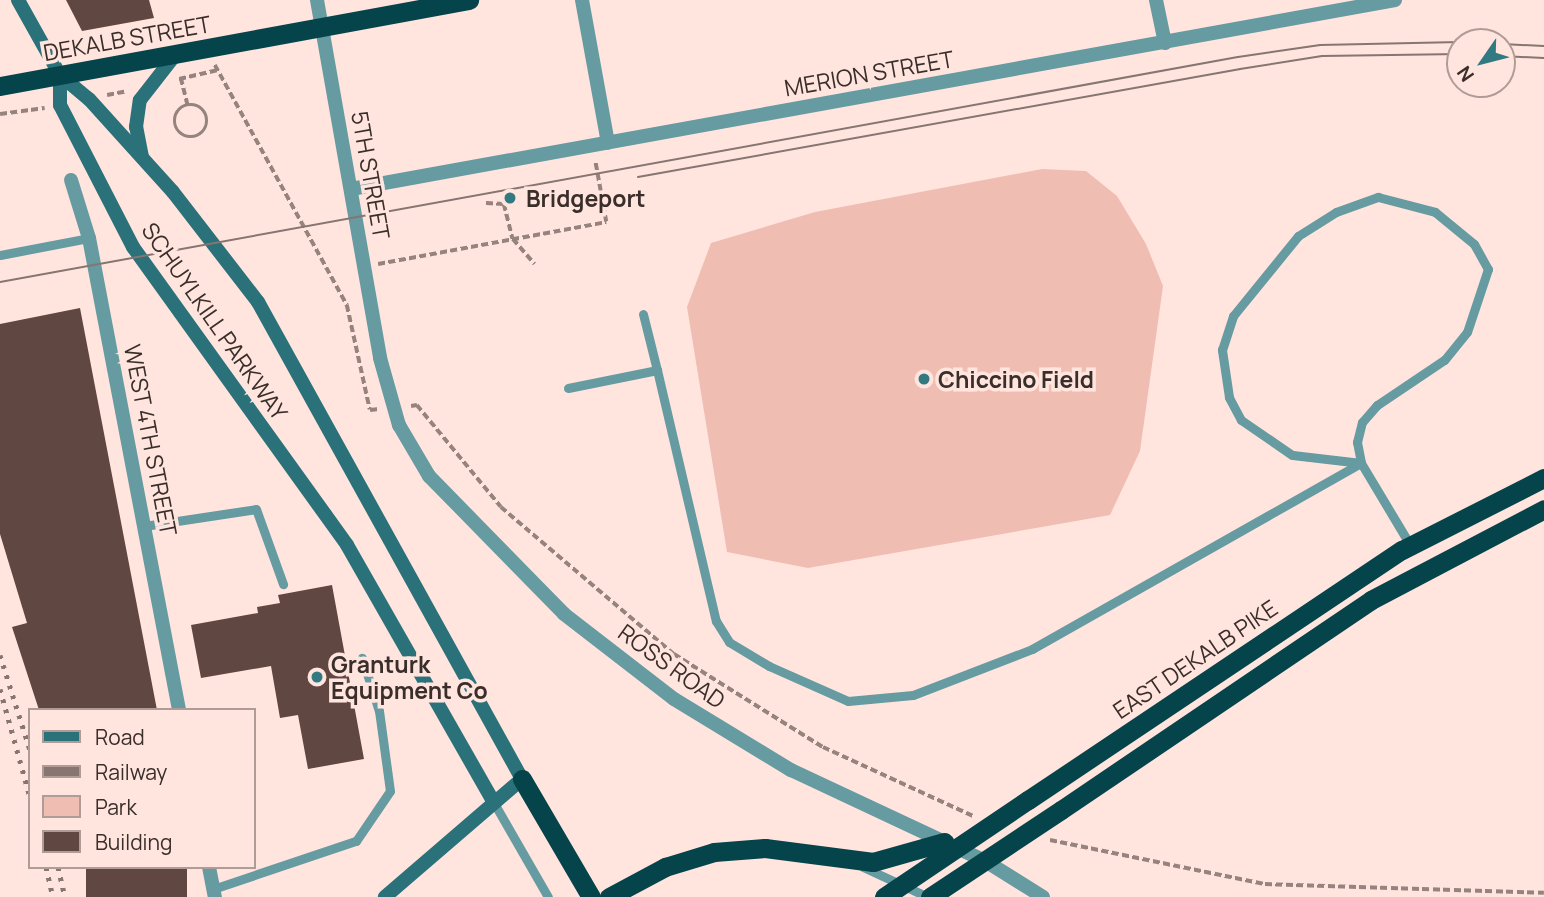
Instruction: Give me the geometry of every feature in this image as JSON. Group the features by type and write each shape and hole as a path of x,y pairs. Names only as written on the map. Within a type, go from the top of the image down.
{"highway":[{"name":"DEKALB STREET","path":"0,86 469,0"},
{"name":"EAST DEKALB PIKE","path":"884,897 1410,545 1544,478"},
{"path":"929,897 1371,600 1544,509"},
{"path":"522,779 591,897"},
{"path":"609,897 665,867 714,852 765,848 841,860 889,860 944,842"}],"main road":[{"path":"18,0 60,75"},
{"path":"143,158 136,127 140,100 176,54"},
{"name":"SCHUYLKILL PARKWAY","path":"60,75 143,158 226,256 286,347 522,779"},
{"name":"SCHUYLKILL PARKWAY","path":"60,75 60,105 133,247 347,545 494,803"},
{"path":"385,897 522,779"}],"street":[{"name":"5TH STREET","path":"317,0 380,358"},
{"path":"582,0 608,143"},
{"path":"1156,0 1165,43"},
{"name":"MERION STREET","path":"351,189 1395,0"},
{"name":"WEST 4TH STREET","path":"71,180 89,238 179,708"},
{"name":"ROSS ROAD","path":"380,358 393,408 412,452 458,509 546,597 621,659 732,736 944,842 1043,897"},
{"path":"209,869 214,893"}],"lane":[{"path":"1361,463 1292,456 1241,420 1229,397 1222,350 1233,316 1298,236 1336,212 1378,197 1435,212 1474,244 1488,269 1467,332 1444,360 1377,405 1362,422 1357,442 1361,463 1410,545"},
{"path":"0,255 89,238"},
{"path":"643,314 716,621 729,642 769,666 848,701 913,695 1032,649 1361,463"},
{"path":"568,388 657,370"},
{"path":"144,526 256,509 283,584"},
{"path":"214,893 356,841 390,791 379,711 362,658"},
{"path":"494,803 548,897"},
{"path":"841,860 929,897"}],"path":[{"path":"218,70 347,306 370,410 417,405 500,507 674,654 823,747 982,819"},
{"path":"181,78 188,106"},
{"path":"188,106 198,107 206,119 202,133 194,137 183,135 175,121 188,106"},
{"path":"364,267 606,222 591,146"},
{"path":"486,203 504,204 513,239 535,264"},
{"path":"1045,839 1265,884 1544,894"}],"green space":[{"name":"Chiccino Field","path":"1042,169 1086,171 1117,196 1146,244 1163,286 1140,451 1110,515 808,568 727,552 687,307 711,243 815,212"}],"building":[{"path":"66,0 149,0 154,18 82,31"},
{"path":"80,308 157,708 38,708 12,627 27,623 0,534 0,324"},
{"name":"Granturk Equipment Co","path":"332,585 364,759 308,769 298,715 280,718 271,666 201,678 191,625 258,613 257,607 280,603 278,595"},
{"path":"86,869 187,869 187,897 86,897"}],"tram line":[{"path":"0,282 1238,57 1320,45 1446,42"},
{"path":"1516,45 1544,46"},
{"path":"638,177 1322,56 1446,54"},
{"path":"1516,57 1544,58"}],"railway":[{"path":"0,655 28,744"},
{"path":"0,689 28,790"},
{"path":"46,869 53,897"},
{"path":"58,869 65,897"}],"place":[{"name":"Bridgeport","path":"510,198"},
{"name":"Chiccino Field","path":"924,379"},
{"name":"Granturk Equipment Co","path":"317,677"}]}
